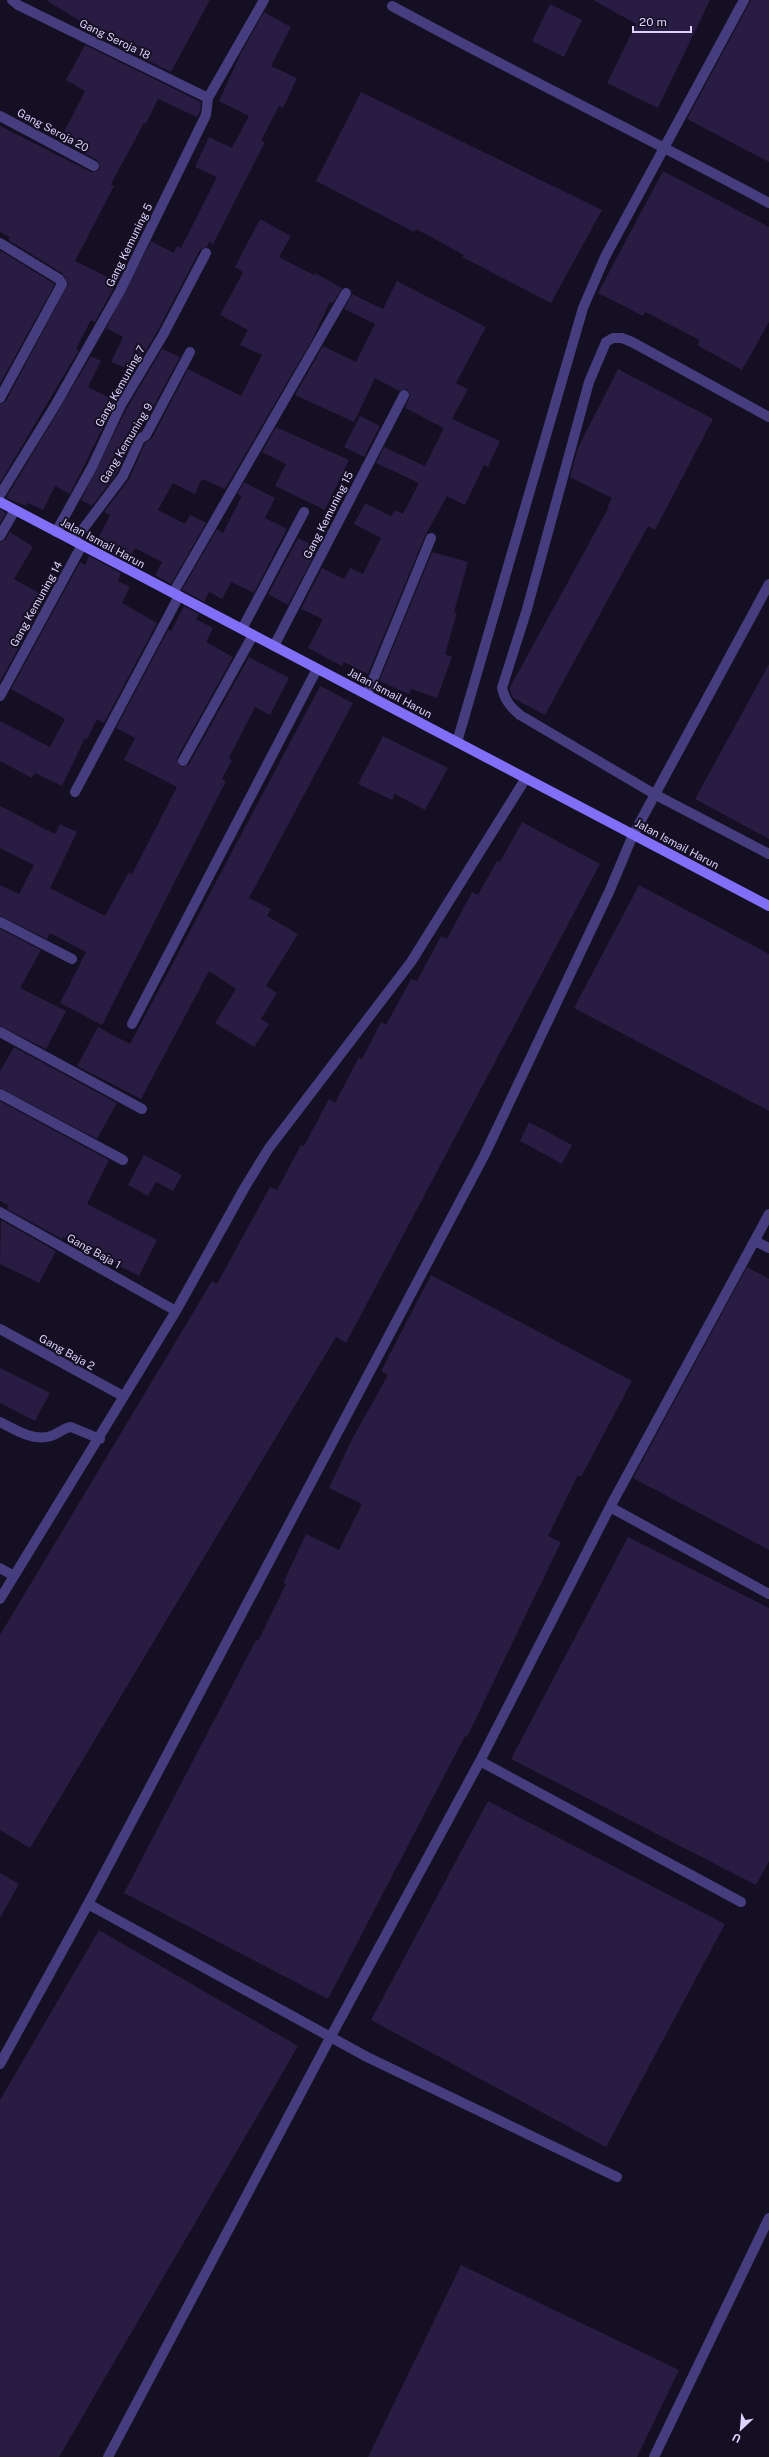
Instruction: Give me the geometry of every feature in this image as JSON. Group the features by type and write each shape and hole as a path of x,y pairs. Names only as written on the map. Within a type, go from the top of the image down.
{"street":[{"name":"Gang Seroja 18","path":"12,0 18,5 208,98"},
{"name":"Gang Kemuning 5","path":"0,494 56,404 120,291 206,115 208,98 264,0"},
{"path":"457,742 583,308 605,257 666,147 744,0"},
{"path":"392,6 477,52 666,147 769,203"},
{"name":"Gang Seroja 20","path":"0,116 94,166"},
{"path":"0,243 59,279 62,284 0,398"},
{"name":"Gang Kemuning 7","path":"56,532 92,467 121,404 163,335 206,253"},
{"path":"75,792 176,595 346,293"},
{"path":"769,417 622,338 613,338 606,342 589,382 527,609 502,688 504,697 511,707 520,715 656,795 769,854"},
{"name":"Gang Kemuning 9","path":"78,543 123,476 140,439 146,435 190,352"},
{"name":"Gang Kemuning 15","path":"274,646 404,395"},
{"name":"Jalan Ismail Harun","path":"0,502 769,906"},
{"path":"0,536 15,510"},
{"path":"242,629 304,512"},
{"path":"367,694 431,538"},
{"name":"Gang Kemuning 14","path":"0,696 78,543"},
{"path":"0,2064 88,1904 484,1156 606,899 633,834 656,795 769,584"},
{"path":"183,761 253,635"},
{"path":"132,1024 317,669"},
{"path":"0,1599 100,1439 123,1396 176,1311 245,1187 269,1148 411,962 526,778"},
{"path":"0,922 72,959"},
{"path":"0,1032 142,1109"},
{"path":"0,1094 123,1160"},
{"name":"Gang Baja 1","path":"0,1212 176,1311"},
{"path":"108,2457 330,2038 480,1761 610,1507 769,1214"},
{"path":"755,1241 769,1248"},
{"name":"Gang Baja 2","path":"0,1329 123,1396"},
{"path":"0,1422 28,1435 44,1438 71,1427 100,1439"},
{"path":"610,1507 769,1594"},
{"path":"0,1568 14,1576"},
{"path":"480,1761 741,1902"},
{"path":"88,1904 330,2038 617,2177"},
{"path":"654,2457 769,2218"}],"building":[{"path":"46,0 210,0 171,72 91,33 93,29"},
{"path":"593,0 710,0 658,108 607,83 636,24"},
{"path":"751,0 769,0 769,162 687,119"},
{"path":"550,4 582,20 564,57 532,41"},
{"path":"264,12 291,27 271,66 297,78 283,108 279,106 261,141 265,142 213,244 209,242 207,247 200,250 157,332 134,371 111,362 123,337 106,328 151,241 174,253 177,246 181,248 217,177 195,167 209,137 232,148 249,116 219,101 241,53"},
{"path":"85,45 201,102 200,111 197,117 158,99 146,124 144,123 111,184 114,186 75,261 117,282 95,322 91,320 76,349 79,350 0,483 0,404 6,401 68,284 62,273 8,240 10,237 0,232 0,126 91,172 98,171 100,166 97,160 60,140 85,91 66,80"},
{"path":"361,92 602,210 551,303 462,257 464,255 416,229 414,232 316,181"},
{"path":"663,171 769,227 769,322 742,370 697,345 700,340 645,312 643,316 598,293"},
{"path":"260,219 291,236 279,257 314,275 315,273 342,288 333,303 330,302 312,340 225,489 202,479 195,494 173,483 158,510 185,524 190,515 206,523 171,584 155,575 162,562 135,548 127,562 95,545 110,515 104,512 129,479 145,443 152,438 188,369 241,396 262,355 240,345 248,330 220,315 243,272 235,267"},
{"path":"1,251 55,284 0,384 0,253"},
{"path":"397,281 486,327 456,383 468,389 452,419 500,441 488,467 484,465 465,505 447,496 425,536 368,674 344,662 342,666 308,648 323,619 301,609 322,568 344,579 350,568 363,574 381,538 354,524 365,503 391,516 395,510 403,514 419,483 376,463 384,447 425,466 444,428 405,408 410,395 407,389 399,391 375,378 354,422 295,395 323,346 356,362 375,324 344,309 352,294 383,309"},
{"path":"162,349 180,357 141,430 134,436 117,473 92,506 81,500 127,408"},
{"path":"91,356 101,361 88,387 116,401 70,494 55,486 43,510 28,503 26,506 6,498"},
{"path":"618,369 713,419 655,530 648,526 545,715 513,698 509,689 609,507 607,507 612,498 570,477 578,448"},
{"path":"360,416 380,426 364,457 344,447"},
{"path":"276,427 349,460 325,510 275,486 286,464 262,452"},
{"path":"244,482 275,498 265,518 287,529 254,593 231,582 222,599 209,592 204,602 182,590 217,529 223,533 242,496 237,494"},
{"path":"0,509 6,513 0,523"},
{"path":"10,532 33,547 14,579 46,597 0,682 0,542 5,540"},
{"path":"298,538 318,548 288,605 268,594"},
{"path":"432,552 468,562 454,612 457,613 445,654 452,657 437,698 411,689 409,694 379,681"},
{"path":"89,556 121,573 118,581 130,587 122,603 157,623 104,723 97,719 87,739 85,738 62,786 35,773 32,778 0,761 0,721 50,747 65,719 11,689 80,562 85,565"},
{"path":"184,606 199,614 196,619 213,628 206,642 233,657 177,758 180,766 183,767 189,764 249,657 289,678 270,715 255,707 229,758 232,760 222,779 226,781 102,1025 60,1003 86,952 50,933 47,939 0,916 0,885 19,894 34,865 0,848 0,806 55,834 60,824 77,832 50,888 105,916 129,872 132,874 177,787 124,760 135,738 116,728 168,630 171,631"},
{"path":"769,664 769,839 695,799"},
{"path":"320,686 353,703 249,898 271,909 267,916 298,934 266,986 277,993 261,1019 269,1024 254,1047 215,1023 236,989 209,971 141,1099 77,1066 98,1027 130,1044"},
{"path":"383,736 448,768 425,810 395,794 392,800 358,784"},
{"path":"522,822 600,864 346,1343 336,1337 30,1848 0,1830 0,1635 212,1281 217,1284 270,1187 277,1190 301,1145 304,1146 329,1099 335,1103 359,1057 362,1059 381,1022 386,1025 411,979 417,981 441,936 447,939 472,892 478,895 497,861 500,862"},
{"path":"639,885 769,954 769,1111 574,1008"},
{"path":"0,929 41,950 20,988 66,1011 46,1049 0,1026"},
{"path":"14,1047 117,1103 97,1139 0,1088 0,1071"},
{"path":"0,1101 109,1160 87,1204 157,1240 139,1276 63,1237 62,1239 7,1209 8,1205 0,1201"},
{"path":"529,1122 572,1145 562,1164 520,1141"},
{"path":"144,1155 182,1175 173,1191 156,1182 148,1196 128,1185"},
{"path":"1,1220 56,1251 39,1283 0,1264"},
{"path":"747,1267 769,1279 769,1550 633,1478"},
{"path":"431,1275 632,1381 581,1477 578,1475 548,1536 561,1542 467,1737 465,1736 328,1999 124,1893 256,1640 258,1641 286,1584 283,1583 306,1534 339,1550 362,1504 329,1488 352,1439 388,1375 381,1371"},
{"path":"0,1368 50,1393 35,1421 0,1403"},
{"path":"628,1537 769,1608 769,1861 756,1885 511,1759"},
{"path":"488,1801 725,1924 606,2147 371,2020"},
{"path":"0,1873 19,1884 0,1918"},
{"path":"99,1930 298,2046 59,2457 0,2457 0,2100"},
{"path":"461,2265 679,2370 637,2457 368,2457"}]}
